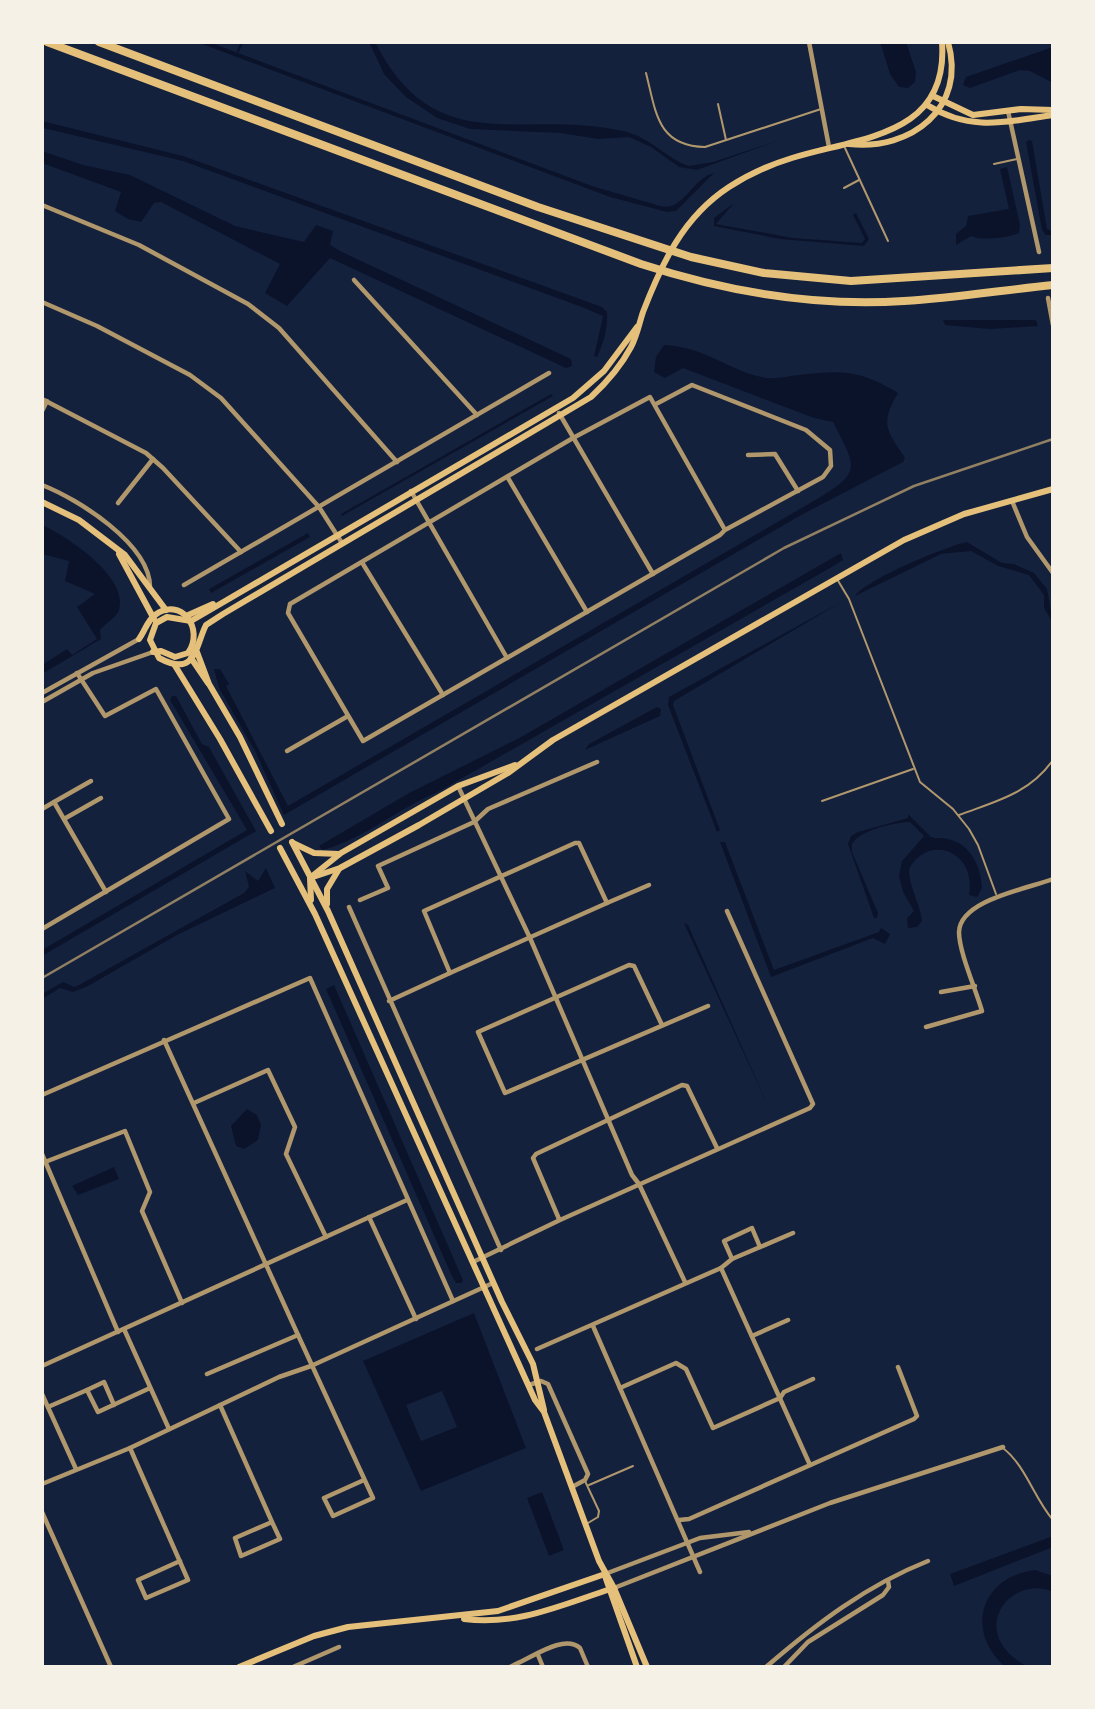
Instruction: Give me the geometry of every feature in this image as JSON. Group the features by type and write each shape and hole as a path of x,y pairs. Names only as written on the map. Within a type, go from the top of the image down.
{"highway":[{"path":"47,42 681,277 769,296 854,302 926,299 1053,285"},
{"path":"99,42 649,246 691,257 764,273 851,281 1053,268"}],"main road":[{"path":"209,684 197,652 203,629 223,614 342,543 561,416 603,385 631,347 663,263 695,215 726,189 755,171 829,147 888,132 905,124 927,105 933,96 940,80 942,42"},
{"path":"844,144 863,145 912,135 937,111 943,102 951,75 948,42"},
{"path":"933,96 973,115 1008,111 1053,112"},
{"path":"927,105 966,123 1010,121 1053,112"},
{"path":"154,620 167,617 183,622 577,395 604,371 638,326"},
{"path":"291,867 310,878 340,868 508,773 553,740 904,540 964,514 1053,489"},
{"path":"42,502 79,520 119,554 154,620 150,640 153,652 159,658 174,664 195,694 271,831"},
{"path":"119,554 125,555 166,610 189,618"},
{"path":"139,639 166,610"},
{"path":"189,618 195,640 190,656"},
{"path":"153,652 161,651 175,657 190,656"},
{"path":"174,664 197,652"},
{"path":"190,656 240,737 282,824"},
{"path":"315,914 309,889 310,878 341,853 458,786 520,763"},
{"path":"341,853 314,853 292,842 328,911 538,1381 544,1412"},
{"path":"280,848 315,914 529,1385 544,1412 584,1525 647,1667"},
{"path":"328,911 327,889 340,868"},
{"path":"239,1667 314,1636 348,1627 455,1618 498,1611 605,1574"},
{"path":"455,1618 491,1622 538,1615 611,1589"},
{"path":"611,1589 636,1667"}],"street":[{"path":"809,42 829,147"},
{"path":"1008,111 1039,252"},
{"path":"42,205 139,245 248,304 279,327 397,462"},
{"path":"354,280 477,415"},
{"path":"1048,298 1053,325"},
{"path":"42,302 76,315 190,375 220,398 319,507 342,543"},
{"path":"184,585 550,373"},
{"path":"656,404 692,384 806,430 821,439 830,450 831,466 823,477 725,530 363,741 287,608 573,438 650,397 725,530"},
{"path":"42,411 44,400 153,459 241,552"},
{"path":"555,407 653,574"},
{"path":"748,454 775,454 798,491"},
{"path":"118,503 153,459"},
{"path":"508,478 587,612"},
{"path":"42,485 76,501 119,535 138,554 150,574 150,587"},
{"path":"411,491 507,658"},
{"path":"1012,500 1027,537 1053,573"},
{"path":"363,564 443,695"},
{"path":"42,693 139,639"},
{"path":"42,702 81,679 153,652"},
{"path":"42,929 229,819 156,689 105,716 77,673"},
{"path":"287,751 348,716"},
{"path":"360,900 388,888 378,866 474,822 488,809 597,762"},
{"path":"42,809 91,780"},
{"path":"458,786 530,938 632,1175 639,1184 685,1282"},
{"path":"64,819 101,798"},
{"path":"54,802 106,892"},
{"path":"450,973 424,911 579,843 607,902"},
{"path":"926,1027 982,1010 959,933 963,917 978,904 1053,879"},
{"path":"389,1001 607,902 649,886"},
{"path":"349,907 501,1250"},
{"path":"474,1262 717,1148 810,1108 813,1104 727,911"},
{"path":"662,1026 634,966 629,965 478,1032 505,1093 583,1061 708,1006"},
{"path":"42,1094 310,978 453,1301"},
{"path":"941,992 975,986"},
{"path":"164,1040 373,1498 333,1516 324,1498 364,1480"},
{"path":"194,1103 268,1070 295,1127 286,1154 326,1237"},
{"path":"560,1220 533,1158 682,1085 687,1086 717,1148"},
{"path":"45,1162 125,1131 150,1192 142,1211 183,1303"},
{"path":"42,1154 121,1331 169,1429"},
{"path":"42,1366 407,1200"},
{"path":"369,1217 416,1319"},
{"path":"732,1259 724,1241 742,1231 752,1228 760,1247"},
{"path":"537,1349 721,1268 732,1259 793,1233"},
{"path":"721,1268 810,1465"},
{"path":"42,1484 130,1448 279,1377 311,1366 493,1283"},
{"path":"752,1336 788,1320"},
{"path":"593,1326 700,1572"},
{"path":"208,1374 298,1335"},
{"path":"620,1388 676,1363 681,1365 686,1368 713,1428 780,1398 784,1392 813,1379"},
{"path":"679,1520 689,1519 869,1440 917,1416 898,1367"},
{"path":"529,1385 538,1381 548,1384 588,1474 585,1480 572,1487"},
{"path":"48,1407 104,1382 114,1405"},
{"path":"87,1390 98,1412 150,1388"},
{"path":"42,1394 76,1469"},
{"path":"220,1405 280,1539 241,1556 235,1538 272,1522"},
{"path":"611,1589 830,1503 1003,1447"},
{"path":"130,1448 180,1560 188,1580 146,1598 138,1580 180,1560"},
{"path":"42,1512 111,1667"},
{"path":"605,1574 700,1538 756,1531"},
{"path":"766,1667 812,1628 877,1585 888,1581 898,1572 928,1561"},
{"path":"784,1667 808,1642 885,1593 889,1587 888,1581"},
{"path":"877,1585 885,1593"},
{"path":"510,1667 559,1644 575,1644 588,1667"},
{"path":"293,1667 339,1647"},
{"path":"538,1655 543,1667"}],"lane":[{"path":"646,73 660,125 671,138 686,147 705,147 822,109"},
{"path":"718,104 726,141"},
{"path":"844,144 888,241"},
{"path":"994,164 1018,159"},
{"path":"844,188 859,180"},
{"path":"837,578 849,599 920,782 958,816 978,845 997,899"},
{"path":"958,816 1009,798 1030,787 1053,760"},
{"path":"822,801 914,768"},
{"path":"1003,1447 1016,1457 1035,1494 1053,1520"},
{"path":"588,1486 633,1466"},
{"path":"584,1525 598,1517 599,1511 585,1480"}],"water":[{"path":"197,42 209,42 592,186 660,206 668,207 682,200 700,181 714,173 676,211 667,212 610,197"},
{"path":"369,42 375,42 399,79 425,103 453,117 484,123 586,125 623,131 642,138 689,166 713,162 783,139 697,170 679,167 651,147 629,137 598,139 560,133 470,129 437,118 406,97 384,74"},
{"path":"880,42 906,42 916,72 915,82 908,88 899,87 890,74"},
{"path":"1053,47 1053,83 1030,71 1020,70 970,88 963,85 966,77"},
{"path":"42,121 183,156 602,307 607,312 607,324 597,357 594,356 603,316 582,307 183,161 43,128"},
{"path":"1032,141 1047,229 1053,231 1053,235 1046,235 1042,230 1026,142"},
{"path":"42,151 83,165 130,175 235,226 304,242 316,225 333,231 330,245 342,252 571,359 572,366 566,368 330,258 287,306 265,293 280,264 161,202 154,203 141,222 128,219 115,211 121,192 42,163"},
{"path":"1007,167 1020,225 1019,233 995,238 971,236 956,245 956,234 966,226 968,216 1009,209 1000,169"},
{"path":"734,203 716,224 793,238 862,243 865,239 853,215 856,213 869,239 864,246 780,239 714,226 714,218"},
{"path":"943,320 1036,320 1038,326 990,329 945,325"},
{"path":"664,345 693,350 741,371 767,378 839,372 861,376 885,385 898,393 887,420 893,440 905,458 903,462 803,514 284,815 255,751 219,688 214,669 220,669 229,684 226,686 288,806 817,499 849,474 850,458 833,422 814,418 683,368 665,378 654,372 656,357"},
{"path":"551,394 553,396 342,516 341,514"},
{"path":"42,525 66,538 94,559 115,584 120,597 119,610 100,630 101,639 42,674 42,665 67,649 72,655 97,639 77,607 95,594 65,581 69,561 42,554"},
{"path":"308,533 310,537 211,593 209,589"},
{"path":"967,542 1002,563 1014,564 1034,573 1047,589 1053,623 1044,608 1044,595 1029,575 998,566 971,551 941,554 855,596 874,581 890,573"},
{"path":"841,553 843,560 830,568 438,792 352,839 322,850 319,846 409,793 521,737"},
{"path":"843,601 674,701 673,705 720,830 717,832 668,705 669,697"},
{"path":"172,696 176,696 202,744 209,747 256,831 42,956 42,950 247,830 170,700"},
{"path":"657,707 661,709 660,716 585,750 589,744"},
{"path":"908,814 931,837 946,838 969,851 977,865 982,888 977,897 969,895 970,880 959,859 950,852 928,852 918,858 909,869 922,921 917,927 908,928 907,918 914,911 903,892 899,876 902,861 924,836 910,822 887,825 870,831 852,844 852,852 878,913 877,918 874,918 848,844 851,836 858,832 908,818"},
{"path":"720,842 725,842 774,970 879,932 881,928 890,934 885,944 873,938 771,977"},
{"path":"266,868 275,888 177,935 88,986 73,992 60,988 42,999 42,994 63,982 74,987 79,985 244,893 249,887 245,871 258,881"},
{"path":"684,923 688,925 769,1108"},
{"path":"334,985 463,1280 462,1283 456,1283 451,1274 326,989"},
{"path":"247,1109 257,1115 261,1125 258,1140 244,1149 236,1146 231,1126"},
{"path":"114,1167 119,1179 78,1195 72,1186"},
{"path":"474,1313 526,1448 421,1491 363,1361","holes":["442,1391 457,1427 421,1441 406,1405"]},
{"path":"542,1492 564,1550 549,1556 527,1498"},
{"path":"1053,1536 1053,1547 954,1586 950,1574"},
{"path":"1035,1570 1053,1576 1053,1592 1037,1588 1023,1591 1010,1598 1001,1609 997,1623 999,1638 1009,1653 1028,1667 1005,1667 992,1652 985,1637 982,1622 984,1607 991,1594 1002,1583"}],"waterway":[{"path":"238,51 242,42"}],"railway":[{"path":"42,978 784,548 914,486 1053,439"}]}
